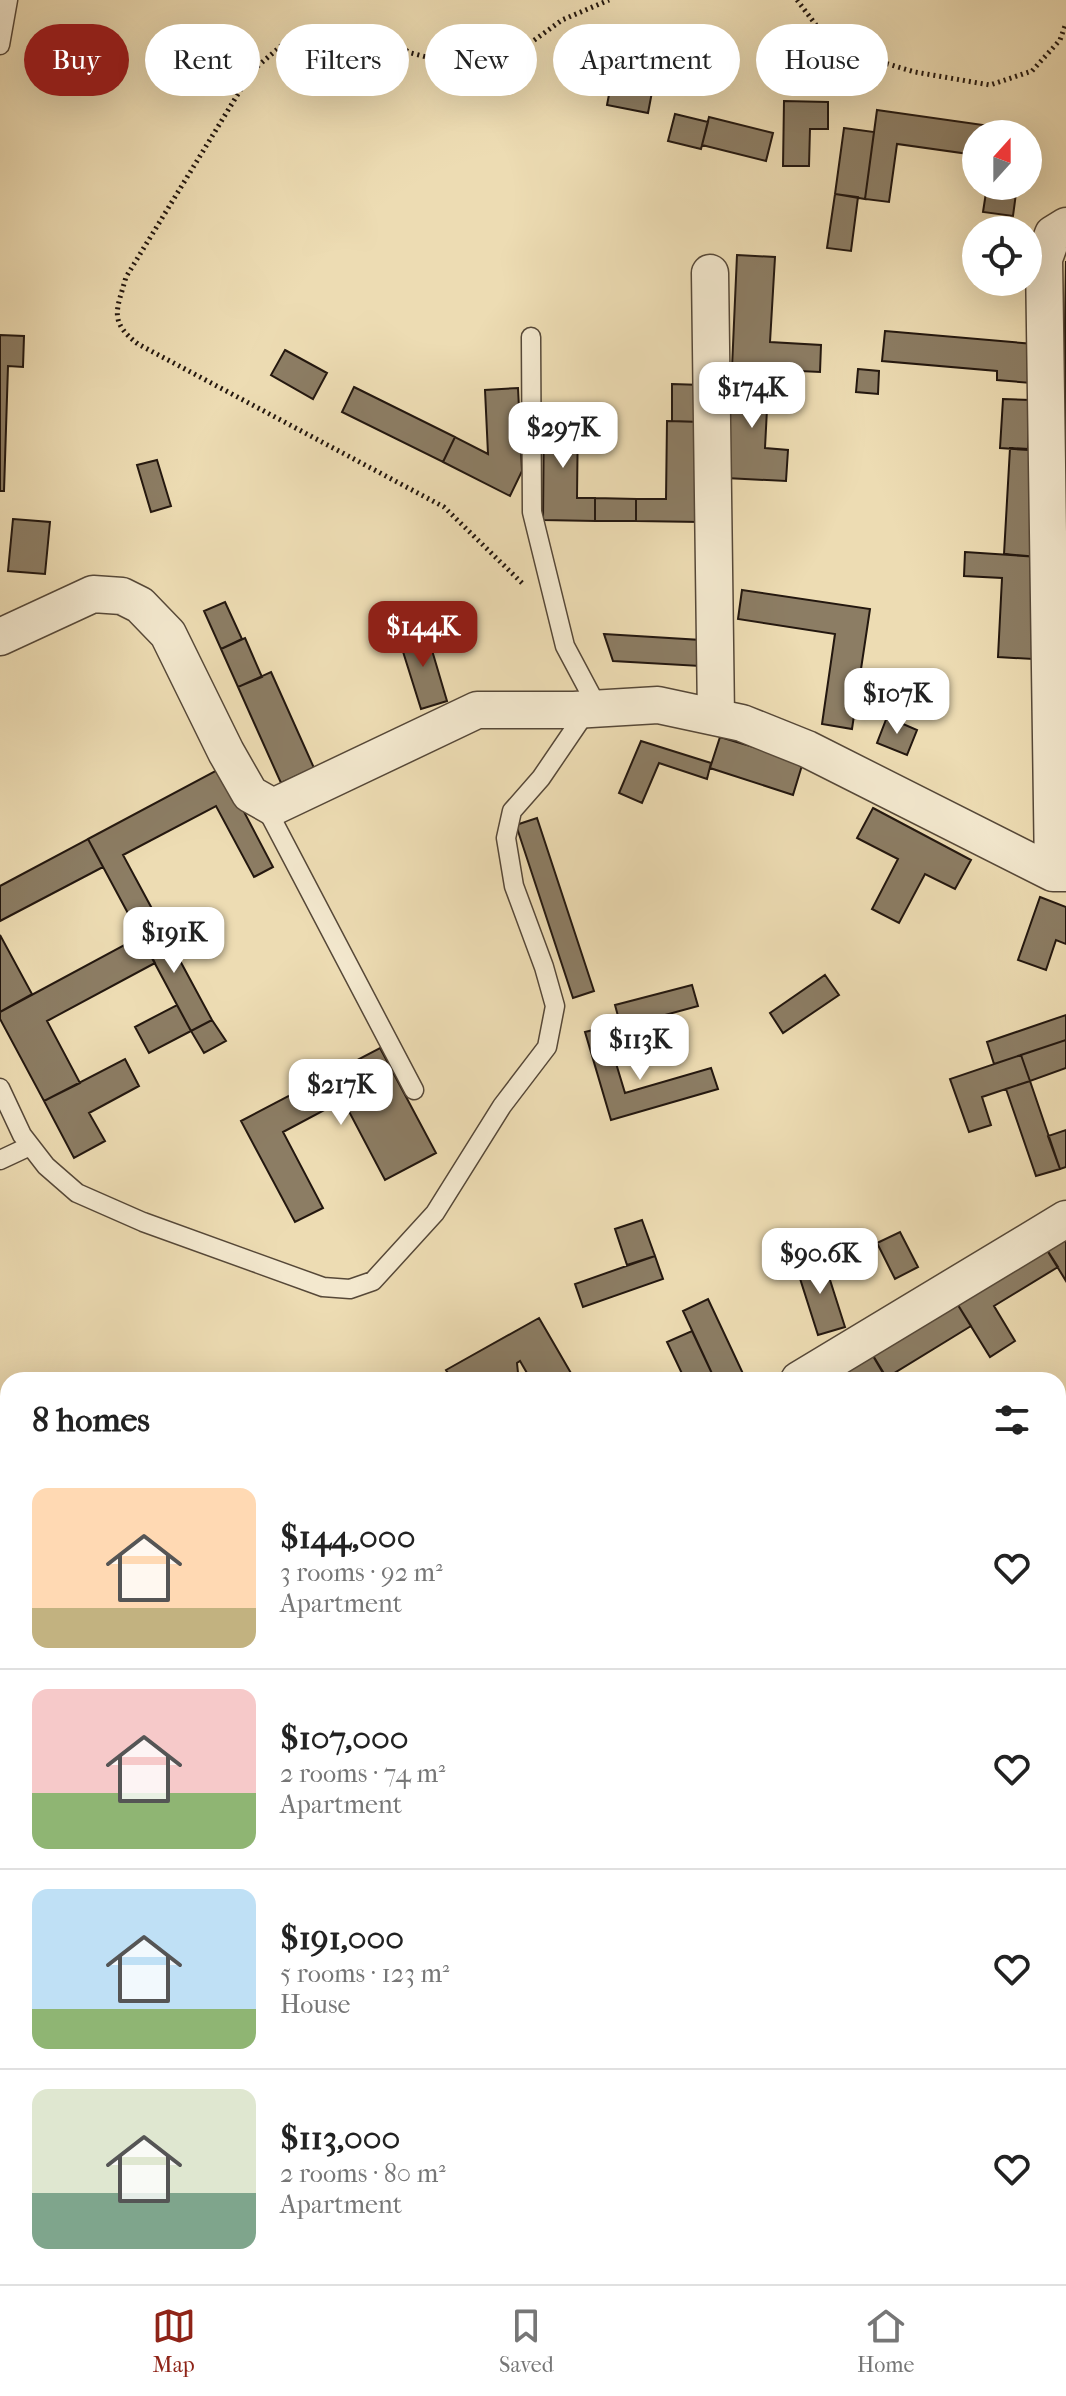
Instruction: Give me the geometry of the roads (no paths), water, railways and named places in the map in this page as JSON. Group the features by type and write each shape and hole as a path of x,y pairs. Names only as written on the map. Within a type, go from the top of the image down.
{"street":[{"path":"0,637 93,594 122,596 140,605 168,634 250,794 273,807 477,710 658,705 742,723 807,749 1060,873 1044,259 1053,234 1066,226"},
{"path":"710,273 716,717"},
{"path":"812,1372 1066,1219"}],"lane":[{"path":"0,45 8,0"},
{"path":"0,1088 30,1146 46,1166 77,1193 143,1222 323,1287 350,1289 373,1281 435,1213 502,1106 547,1047 555,1006 514,886 506,838 512,811 541,778 587,709 565,646 532,512 531,337"},
{"path":"263,802 414,1090"},
{"path":"0,1160 30,1146"}]}
